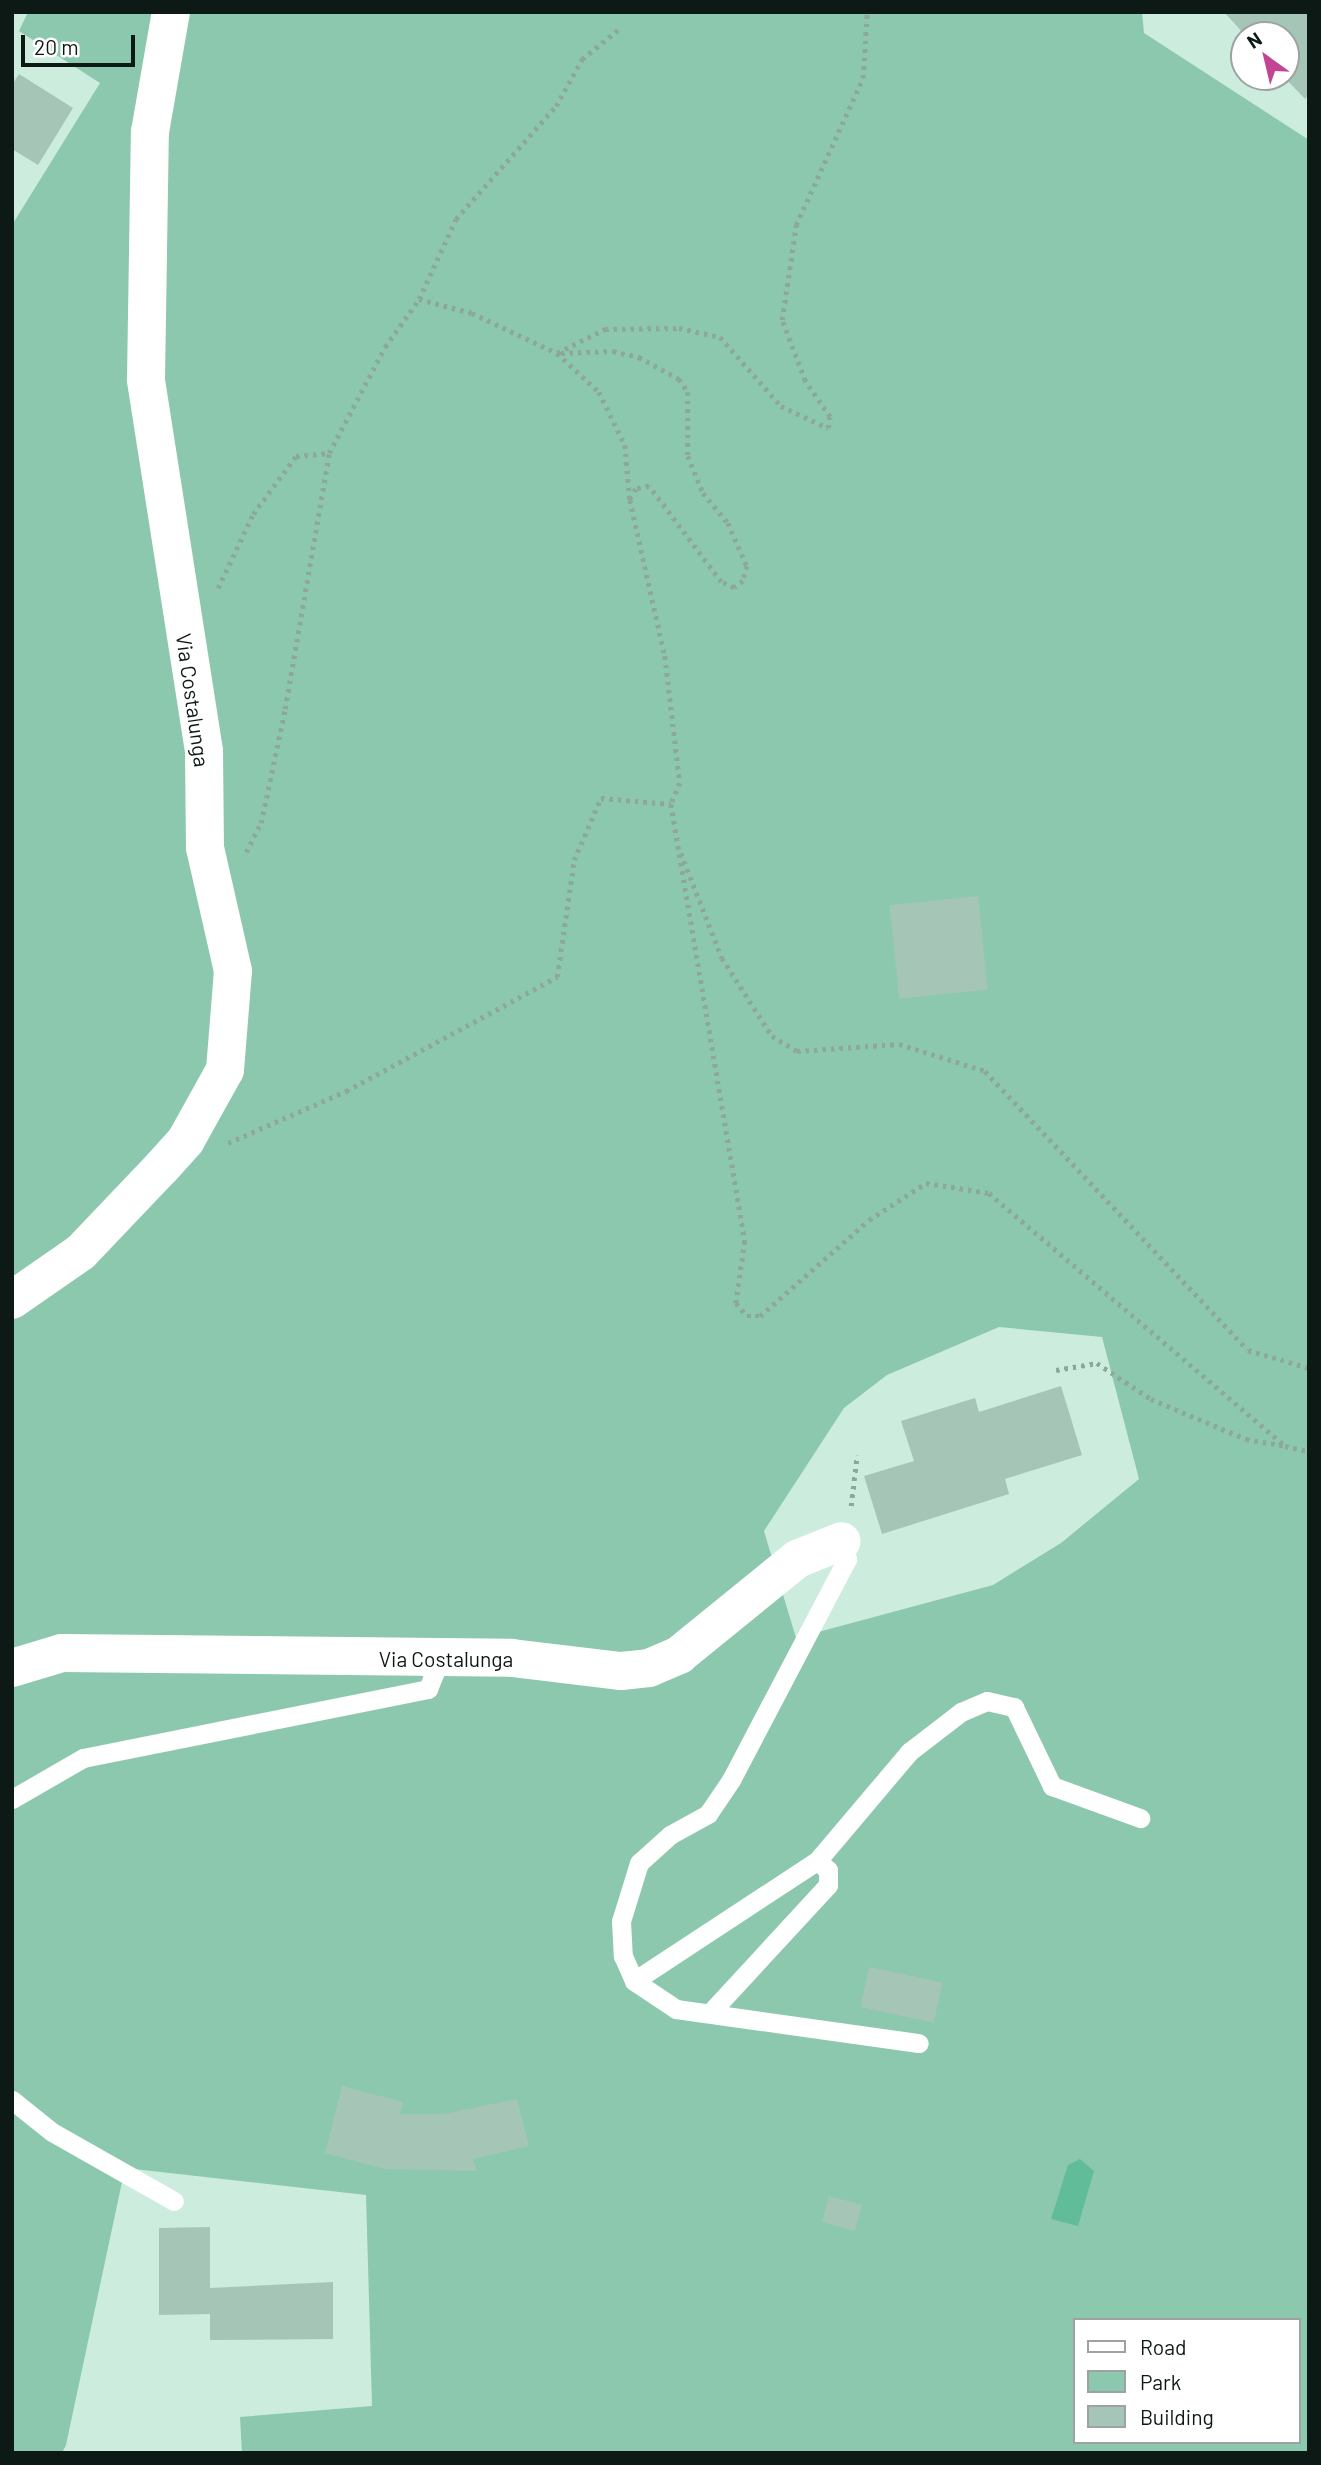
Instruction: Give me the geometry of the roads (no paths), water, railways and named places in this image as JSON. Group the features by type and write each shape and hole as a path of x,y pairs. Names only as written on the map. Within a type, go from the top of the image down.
{"street":[{"name":"Via Costalunga","path":"12,1300 81,1252 162,1167 186,1140 225,1070 233,971 221,899 205,848 204,751 146,379 150,132 171,12"},
{"name":"Via Costalunga","path":"12,1668 62,1653 512,1658 621,1671 649,1668 679,1655 797,1559 842,1541"}],"lane":[{"path":"842,1541 847,1559 731,1780 708,1814 670,1835 639,1863 621,1921 623,1956 634,1981 676,2008 919,2043"},
{"path":"12,1799 83,1758 428,1689 434,1674 419,1659"},
{"path":"634,1981 817,1861 909,1752 961,1712 987,1701 1014,1707 1052,1786 1140,1818"},
{"path":"711,2012 828,1885 828,1870 817,1861"},
{"path":"12,2100 52,2132 174,2201"}]}
